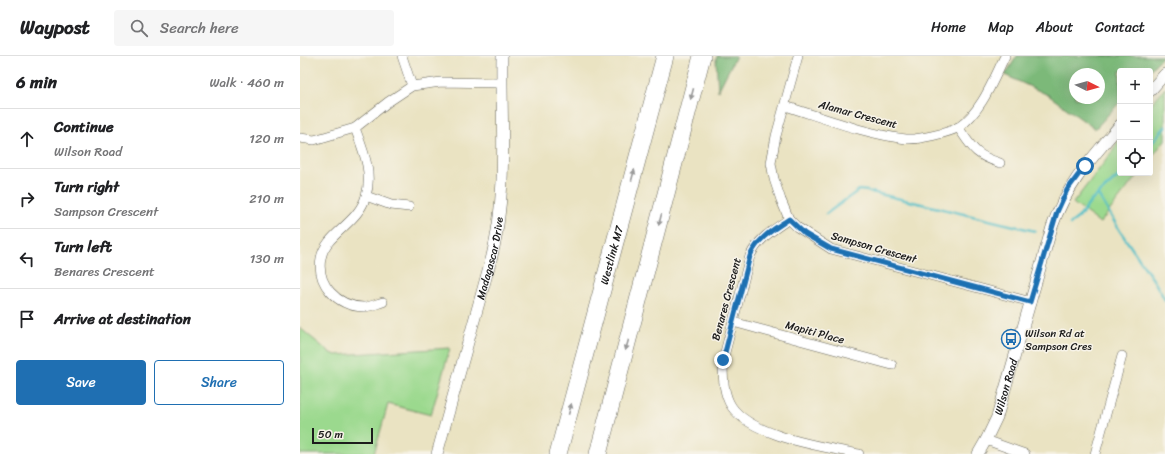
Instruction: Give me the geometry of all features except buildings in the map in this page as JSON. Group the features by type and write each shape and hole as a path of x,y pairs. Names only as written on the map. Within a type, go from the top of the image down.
{"highway":[{"name":"Westlink M7","path":"558,454 665,56"},
{"path":"598,454 702,56"}],"street":[{"path":"402,56 412,86"},
{"name":"Madagascar Drive","path":"437,454 498,228 502,184 502,56"},
{"name":"Sampson Crescent","path":"798,56 776,136 771,163 774,178 789,219 805,234 831,249 1030,302"},
{"path":"1000,163 982,157 972,147 958,128 977,108 985,96 1005,56"},
{"path":"1153,88 1165,74"},
{"path":"300,138 314,140 355,128 388,102 412,86 441,82 501,83"},
{"name":"Alamar Crescent","path":"785,106 879,134 907,139 933,135 958,128"},
{"path":"355,128 368,166 369,184 366,196 352,220 328,242 321,257 320,271 327,288 332,294 345,303 363,307 383,302"},
{"name":"Wilson Road","path":"978,454 986,440 1002,402 1052,227 1062,200 1082,171 1117,130"},
{"path":"366,196 391,206 409,207"},
{"name":"Benares Crescent","path":"789,219 763,236 755,245 750,256 723,360 723,376 730,404 740,416 766,431 814,445 859,454"},
{"name":"Mapiti Place","path":"733,322 892,364"},
{"path":"1095,454 1122,356"},
{"path":"986,440 1025,454"},
{"path":"812,454 814,445"}],"green space":[{"path":"717,56 736,56 718,91 716,59"},
{"path":"1017,56 1163,56 1152,68 1117,68 1117,105 1095,129 1048,95 1005,75"},
{"path":"1165,88 1165,140 1153,155 1153,104 1153,102"},
{"path":"1117,143 1117,176 1137,176 1100,223 1073,203 1110,155"},
{"path":"300,328 329,352 336,355 450,348 431,415 388,404 374,454 300,454"}],"waterway":[{"path":"1153,141 1165,127"},
{"path":"1070,224 1080,216 1091,201 1119,176"},
{"path":"826,214 859,190 1035,231"},
{"path":"1098,194 1165,300"}],"place":[{"name":"Wilson Rd at Sampson Cres","path":"1011,339"}],"route":[{"path":"723,360 750,256 755,245 763,236 789,219 805,234 831,249 1030,302 1057,212 1067,190 1085,166"}]}
